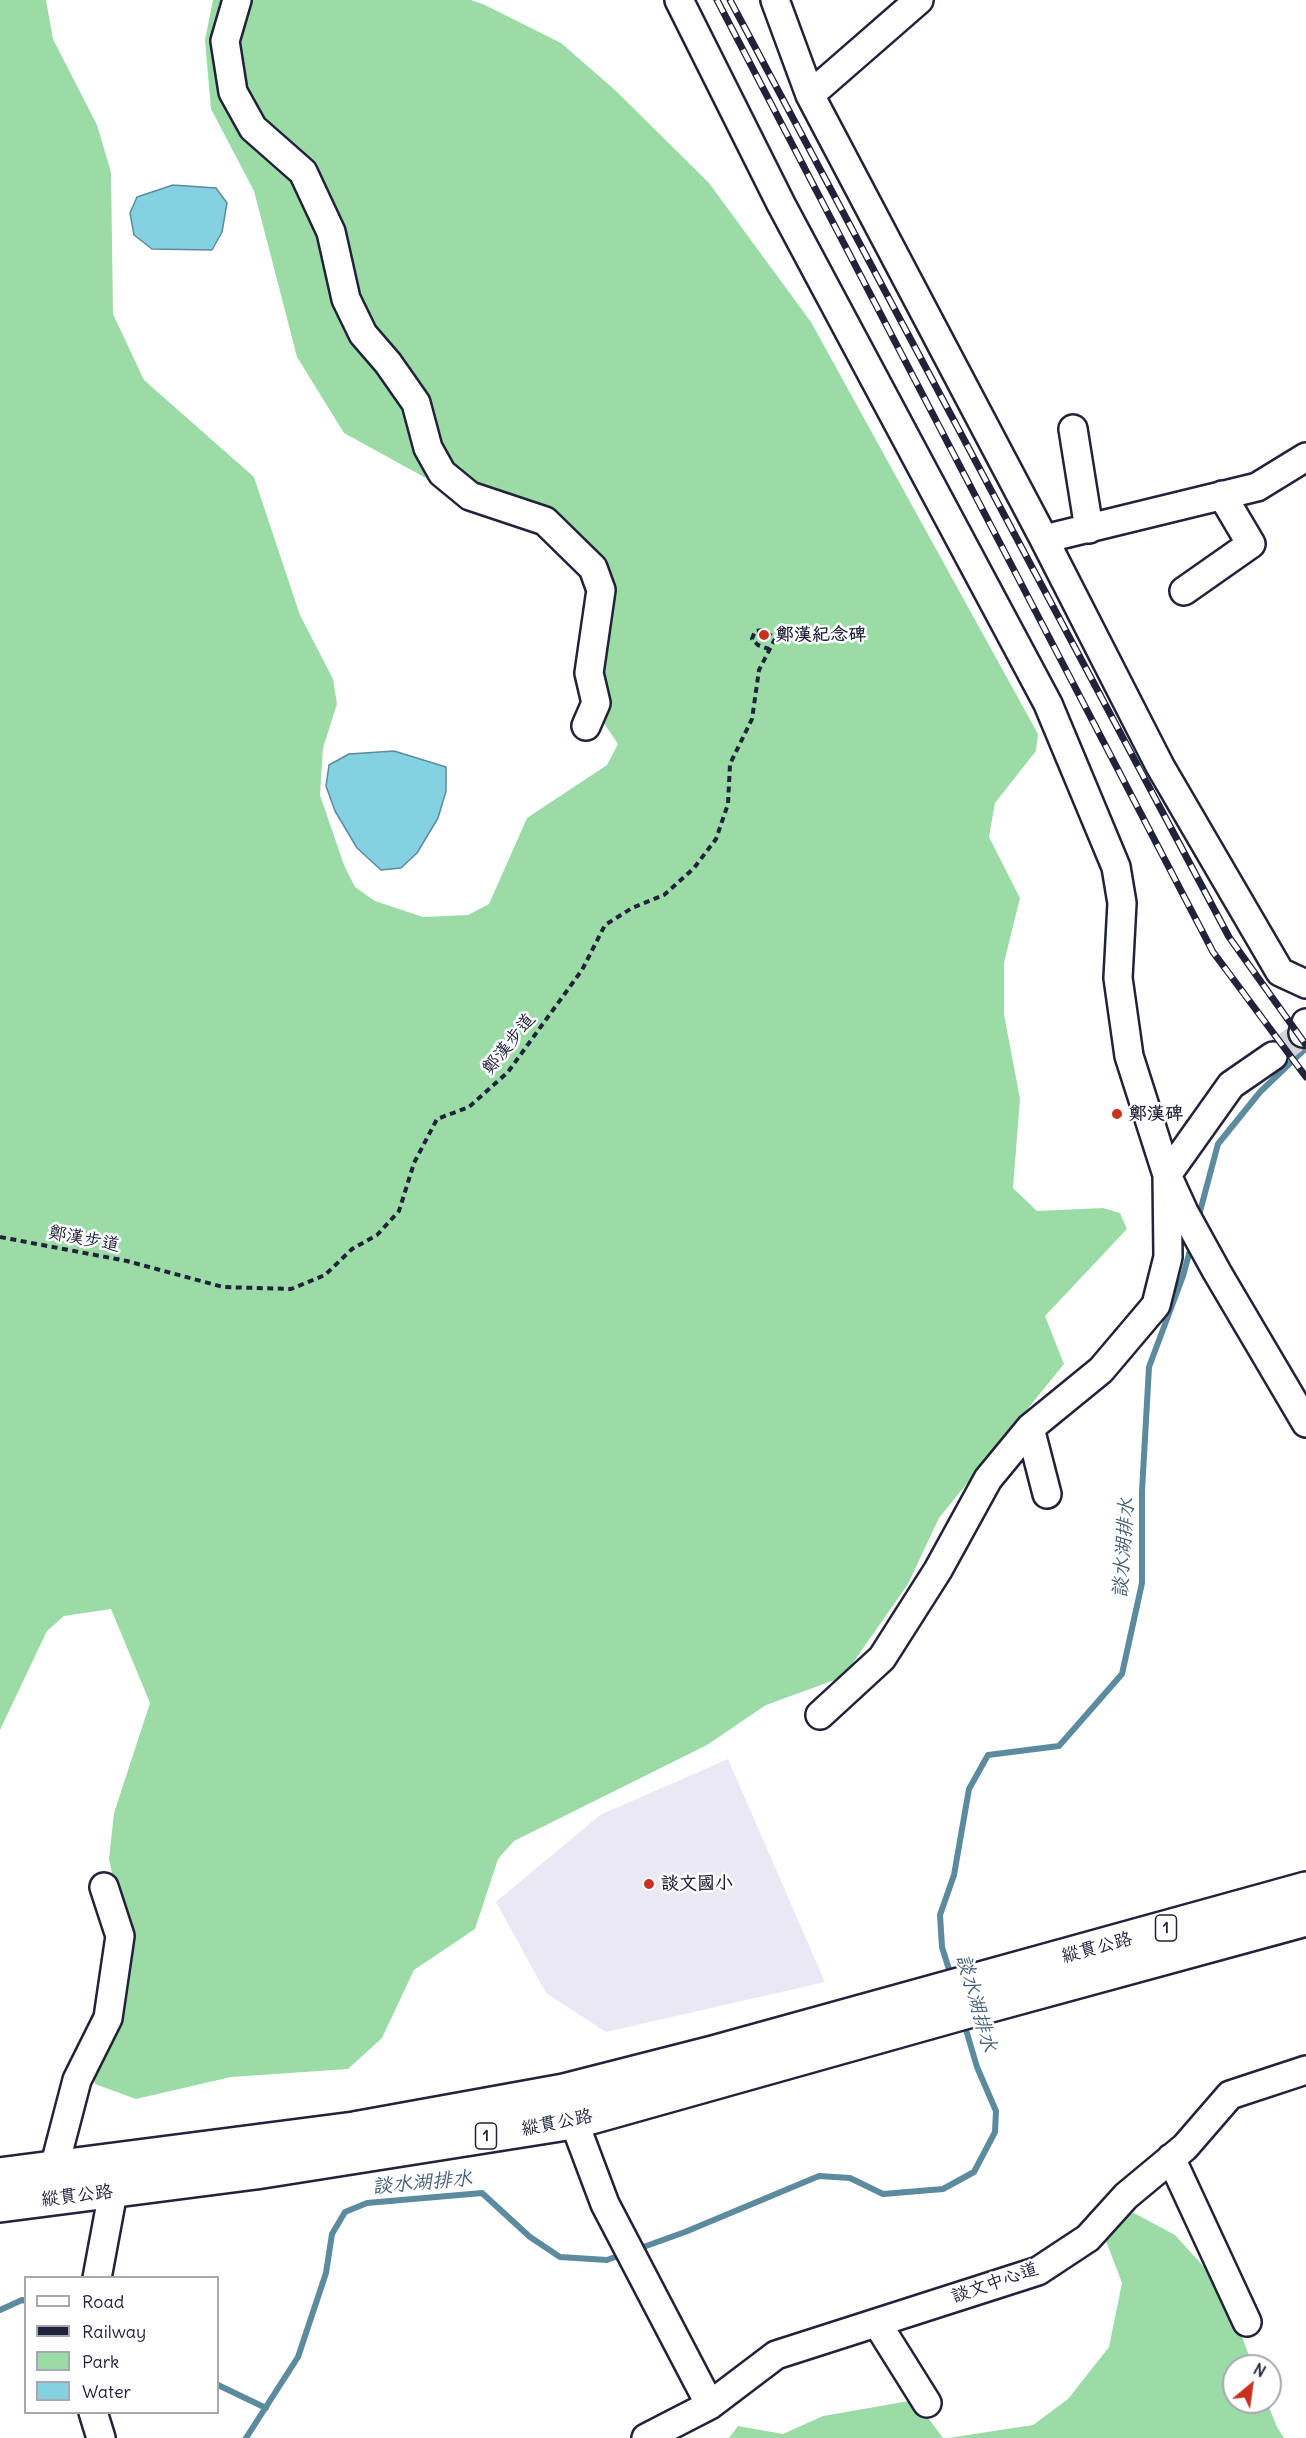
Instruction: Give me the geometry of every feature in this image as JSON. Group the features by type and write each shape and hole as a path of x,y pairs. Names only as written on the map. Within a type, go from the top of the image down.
{"main road":[{"name":"縱貫公路","path":"1030,1980 1306,1889"},
{"name":"縱貫公路","path":"0,2175 54,2168 110,2176 363,2156 573,2122 718,2067 957,1999 1030,1980 1306,1919"},
{"name":"縱貫公路","path":"0,2205 110,2176 354,2129 564,2091 718,2067"}],"street":[{"path":"237,0 225,41 233,92 253,128 303,172 331,232 346,299 363,334 388,363 416,403 428,448 442,474 470,496 545,521 593,568 601,590 589,673 596,704 586,726"},
{"path":"679,0 781,204 1048,704 1116,867 1122,903 1118,978 1129,1056 1167,1176 1217,1272 1306,1424"},
{"path":"775,0 810,95 1044,539 1160,766 1280,972 1306,984"},
{"path":"810,95 919,0"},
{"path":"1073,429 1089,529"},
{"path":"1044,539 1257,487 1306,457"},
{"path":"1184,591 1251,544 1222,495"},
{"path":"820,1715 882,1658 938,1570 988,1479 1030,1428 1101,1370 1156,1305 1168,1257 1167,1176 1231,1085 1273,1056"},
{"path":"1030,1428 1047,1494"},
{"path":"54,2168 77,2080 108,2018 120,1936 104,1887"},
{"name":"談文中心道","path":"646,2438 710,2405 776,2355 1038,2271 1088,2238 1126,2196 1185,2147 1230,2095 1306,2070"},
{"path":"564,2091 573,2122 605,2204 710,2405"},
{"path":"1171,2158 1247,2322"},
{"path":"97,2276 110,2176"},
{"path":"878,2323 927,2403"},
{"path":"94,2414 102,2438"}],"path":[{"path":"764,630 775,639 769,649 758,645 752,639 755,631 764,630"},
{"name":"鄭漢步道","path":"0,1237 127,1262 223,1287 291,1289 325,1275 352,1249 377,1235 399,1211 414,1163 437,1119 469,1107 508,1072 582,970 605,925 632,908 664,895 694,868 716,838 728,804 730,764 752,719 759,670 769,649"}],"shaded area":[{"name":"談文國小","path":"728,1759 825,1982 606,2032 546,1993 496,1902 600,1815"}],"green space":[{"path":"0,0 46,0 53,39 97,125 111,172 113,314 144,380 254,477 300,615 333,679 337,704 323,748 320,795 344,865 355,887 375,901 423,917 468,915 489,904 527,818 607,765 618,744 580,688 602,623 570,542 494,488 424,477 344,433 297,357 254,191 211,109 205,40 213,0 471,0 485,5 561,43 615,90 709,183 811,322 1038,734 1036,751 995,803 989,837 1020,898 1004,963 1004,1014 1020,1099 1013,1188 1037,1211 1103,1208 1120,1213 1127,1229 1045,1316 1064,1364 939,1518 908,1584 843,1677 766,1705 707,1745 514,1841 498,1859 475,1929 414,1970 382,2038 348,2069 231,2077 136,2099 95,2084 90,2060 123,1927 109,1859 114,1813 150,1703 111,1609 64,1616 47,1631 0,1730"},
{"path":"1134,2213 1175,2235 1224,2289 1248,2354 1222,2354 1222,2414 1272,2414 1284,2438 948,2438 1033,2425 1068,2399 1109,2347 1122,2283 1106,2241 1111,2218"},
{"path":"915,2400 943,2438 729,2438 738,2426 783,2434 823,2416"}],"water":[{"path":"173,185 216,188 227,203 222,232 212,250 152,249 134,235 130,213 137,197"},
{"path":"394,751 446,767 446,791 438,818 417,853 401,868 381,870 357,848 335,811 326,786 329,765 349,754"}],"waterway":[{"name":"談水湖排水","path":"1198,1219 1218,1144 1260,1092 1306,1048"},
{"name":"談水湖排水","path":"951,1976 942,1947 940,1915 954,1875 969,1789 988,1755 1059,1746 1122,1674 1142,1583 1142,1491 1149,1367 1183,1276 1192,1243"},
{"name":"談水湖排水","path":"635,2250 685,2232 819,2176 850,2178 883,2194 943,2189 974,2172 995,2132 996,2111 977,2067 964,2023"},
{"name":"談水湖排水","path":"246,2438 298,2357 326,2273 332,2234 345,2212 367,2203 482,2193 530,2237 560,2257 607,2260 623,2254"},
{"path":"0,2310 24,2300"},
{"path":"219,2385 266,2408"}],"tunnel":[{"path":"1273,1056 1303,1033"}],"railway":[{"path":"717,0 1213,952 1306,1077"},
{"path":"730,0 1229,937 1306,1045"}],"place":[{"name":"鄭漢紀念碑","path":"764,635"},
{"name":"鄭漢碑","path":"1117,1114"},
{"name":"談文國小","path":"649,1884"}]}
